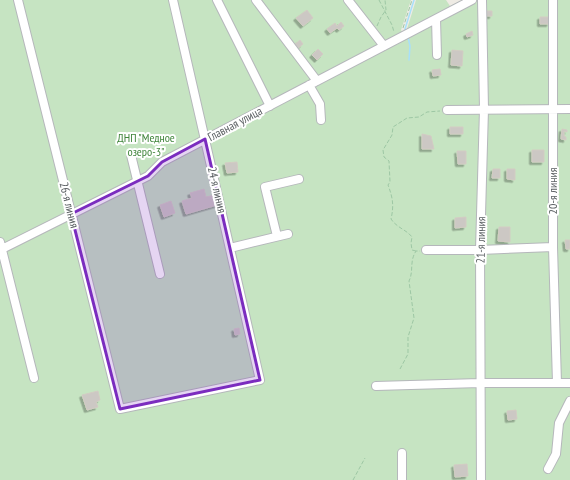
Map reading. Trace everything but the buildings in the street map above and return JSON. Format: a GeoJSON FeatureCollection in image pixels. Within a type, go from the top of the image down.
{"type":"FeatureCollection","features":[{"type":"Feature","properties":{"kind":"street","name":"26-я линия"},"geometry":{"type":"LineString","coordinates":[[18,0],[120,409],[260,380]]}},
{"type":"Feature","properties":{"kind":"street","name":"24-я линия"},"geometry":{"type":"LineString","coordinates":[[173,0],[260,380]]}},
{"type":"Feature","properties":{"kind":"street"},"geometry":{"type":"LineString","coordinates":[[217,0],[270,106]]}},
{"type":"Feature","properties":{"kind":"street"},"geometry":{"type":"LineString","coordinates":[[256,0],[317,81]]}},
{"type":"Feature","properties":{"kind":"street"},"geometry":{"type":"LineString","coordinates":[[348,0],[384,46]]}},
{"type":"Feature","properties":{"kind":"street","name":"Главная улица"},"geometry":{"type":"LineString","coordinates":[[1,247],[148,176],[162,162],[472,0]]}},
{"type":"Feature","properties":{"kind":"street","name":"21-я линия"},"geometry":{"type":"LineString","coordinates":[[481,480],[480,250],[484,109],[482,0]]}},
{"type":"Feature","properties":{"kind":"street","name":"20-я линия"},"geometry":{"type":"LineString","coordinates":[[553,0],[553,247],[556,383]]}},
{"type":"Feature","properties":{"kind":"street"},"geometry":{"type":"LineString","coordinates":[[436,19],[437,55]]}},
{"type":"Feature","properties":{"kind":"street"},"geometry":{"type":"LineString","coordinates":[[309,85],[320,104],[321,120]]}},
{"type":"Feature","properties":{"kind":"street"},"geometry":{"type":"LineString","coordinates":[[447,110],[570,109]]}},
{"type":"Feature","properties":{"kind":"street"},"geometry":{"type":"LineString","coordinates":[[131,155],[160,274]]}},
{"type":"Feature","properties":{"kind":"street"},"geometry":{"type":"LineString","coordinates":[[276,236],[264,187],[299,179]]}},
{"type":"Feature","properties":{"kind":"street"},"geometry":{"type":"LineString","coordinates":[[230,248],[288,234]]}},
{"type":"Feature","properties":{"kind":"street"},"geometry":{"type":"LineString","coordinates":[[1,247],[34,378]]}},
{"type":"Feature","properties":{"kind":"street"},"geometry":{"type":"LineString","coordinates":[[426,250],[480,250],[553,247]]}},
{"type":"Feature","properties":{"kind":"street"},"geometry":{"type":"LineString","coordinates":[[376,386],[480,383],[570,383]]}},
{"type":"Feature","properties":{"kind":"street"},"geometry":{"type":"LineString","coordinates":[[548,469],[556,454],[559,422],[570,400]]}},
{"type":"Feature","properties":{"kind":"street"},"geometry":{"type":"LineString","coordinates":[[402,454],[402,480]]}},
{"type":"Feature","properties":{"kind":"path"},"geometry":{"type":"LineString","coordinates":[[379,0],[392,25],[395,37]]}},
{"type":"Feature","properties":{"kind":"path"},"geometry":{"type":"LineString","coordinates":[[374,33],[381,17],[386,12],[385,0]]}},
{"type":"Feature","properties":{"kind":"path"},"geometry":{"type":"LineString","coordinates":[[403,29],[412,0]]}},
{"type":"Feature","properties":{"kind":"path"},"geometry":{"type":"LineString","coordinates":[[426,250],[412,250],[411,234],[396,226],[391,219],[394,207],[393,197],[388,185],[390,182],[389,161],[384,157],[382,150],[392,136],[394,127],[407,118],[419,117],[427,112],[447,110]]}},
{"type":"Feature","properties":{"kind":"path"},"geometry":{"type":"LineString","coordinates":[[400,369],[408,354],[408,337],[414,318],[409,281],[411,277],[411,262],[416,251]]}},
{"type":"Feature","properties":{"kind":"path"},"geometry":{"type":"LineString","coordinates":[[353,480],[365,458]]}},
{"type":"Feature","properties":{"kind":"highlighted area"},"geometry":{"type":"Polygon","coordinates":[[[205,139],[260,380],[120,409],[71,214],[148,176],[162,162],[205,139]]]}},
{"type":"Feature","properties":{"kind":"green space","name":"ДНП \"Медное озеро-3\""},"geometry":{"type":"Polygon","coordinates":[[[0,0],[411,0],[401,30],[406,39],[411,37],[407,29],[416,0],[446,0],[450,6],[462,0],[570,0],[570,480],[0,480],[0,0]]]}},
{"type":"Feature","properties":{"kind":"waterway"},"geometry":{"type":"LineString","coordinates":[[406,32],[405,29],[414,0]]}},
{"type":"Feature","properties":{"kind":"waterway"},"geometry":{"type":"LineString","coordinates":[[408,37],[410,46],[409,60]]}}]}
